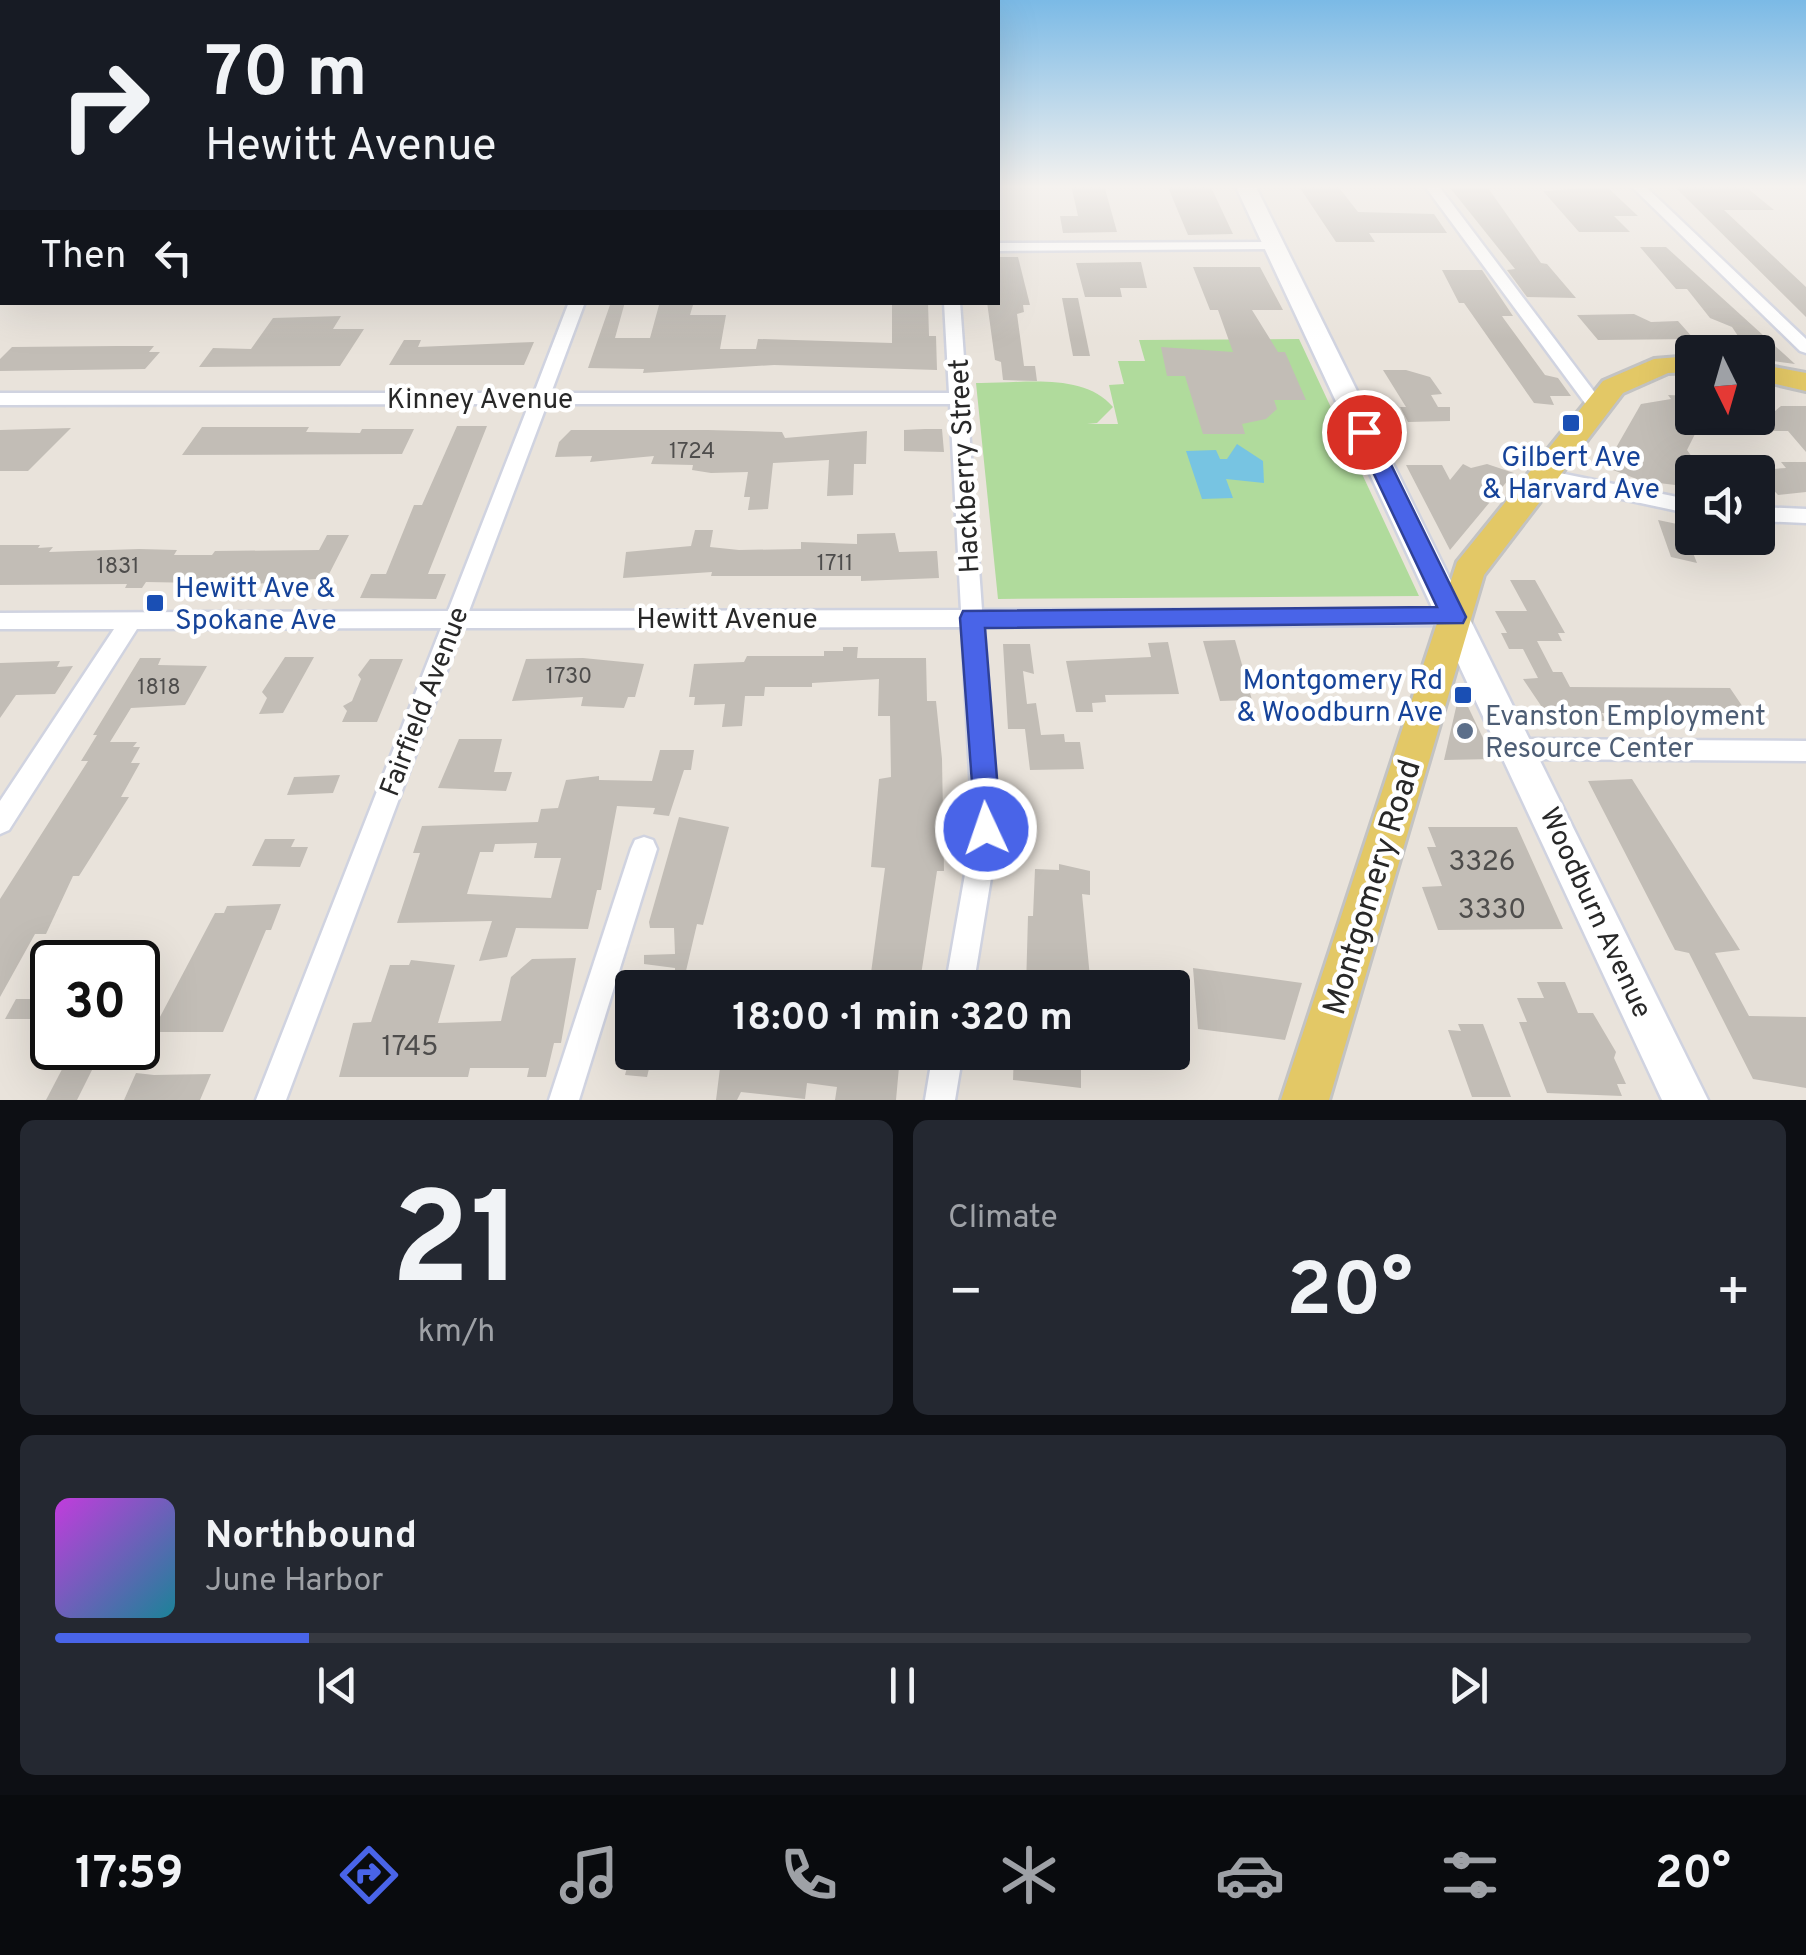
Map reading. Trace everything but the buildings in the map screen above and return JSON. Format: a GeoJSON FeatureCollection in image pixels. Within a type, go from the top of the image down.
{"type":"FeatureCollection","features":[{"type":"Feature","properties":{"kind":"main road","name":"Montgomery Road"},"geometry":{"type":"LineString","coordinates":[[1305,1100],[1469,571],[1540,475],[1613,387],[1640,372],[1675,367]]}},
{"type":"Feature","properties":{"kind":"main road"},"geometry":{"type":"LineString","coordinates":[[1775,376],[1806,382]]}},
{"type":"Feature","properties":{"kind":"street","name":"Woodburn Avenue"},"geometry":{"type":"LineString","coordinates":[[1269,236],[1686,1100]]}},
{"type":"Feature","properties":{"kind":"street"},"geometry":{"type":"LineString","coordinates":[[1469,236],[1596,406]]}},
{"type":"Feature","properties":{"kind":"street"},"geometry":{"type":"LineString","coordinates":[[1690,236],[1806,348]]}},
{"type":"Feature","properties":{"kind":"street"},"geometry":{"type":"LineString","coordinates":[[1000,247],[1274,246]]}},
{"type":"Feature","properties":{"kind":"street","name":"Fairfield Avenue"},"geometry":{"type":"LineString","coordinates":[[271,1100],[576,305]]}},
{"type":"Feature","properties":{"kind":"street","name":"Hackberry Street"},"geometry":{"type":"LineString","coordinates":[[952,305],[986,829],[962,970]]}},
{"type":"Feature","properties":{"kind":"street","name":"Kinney Avenue"},"geometry":{"type":"LineString","coordinates":[[0,399],[959,398]]}},
{"type":"Feature","properties":{"kind":"street"},"geometry":{"type":"LineString","coordinates":[[1540,475],[1675,503]]}},
{"type":"Feature","properties":{"kind":"street"},"geometry":{"type":"LineString","coordinates":[[1775,515],[1806,516]]}},
{"type":"Feature","properties":{"kind":"street","name":"Hewitt Avenue"},"geometry":{"type":"LineString","coordinates":[[0,622],[455,617],[1454,617]]}},
{"type":"Feature","properties":{"kind":"street"},"geometry":{"type":"LineString","coordinates":[[0,822],[131,621]]}},
{"type":"Feature","properties":{"kind":"street"},"geometry":{"type":"LineString","coordinates":[[1520,749],[1806,751]]}},
{"type":"Feature","properties":{"kind":"street"},"geometry":{"type":"LineString","coordinates":[[564,1100],[644,849]]}},
{"type":"Feature","properties":{"kind":"street"},"geometry":{"type":"LineString","coordinates":[[940,1100],[945,1070]]}},
{"type":"Feature","properties":{"kind":"green space"},"geometry":{"type":"Polygon","coordinates":[[[1299,339],[1419,596],[998,599],[976,383],[1049,382],[1085,388],[1113,407],[1097,423],[1087,424],[1118,424],[1109,385],[1124,384],[1118,361],[1145,361],[1139,340],[1299,339]]]}},
{"type":"Feature","properties":{"kind":"water"},"geometry":{"type":"Polygon","coordinates":[[[1237,444],[1263,461],[1264,483],[1226,479],[1233,498],[1202,499],[1186,451],[1216,450],[1220,459],[1227,459],[1237,444]]]}},
{"type":"Feature","properties":{"kind":"place","name":"Gilbert Ave & Harvard Ave"},"geometry":{"type":"Point","coordinates":[1571,423]}},
{"type":"Feature","properties":{"kind":"place","name":"Hewitt Ave & Spokane Ave"},"geometry":{"type":"Point","coordinates":[155,603]}},
{"type":"Feature","properties":{"kind":"place","name":"Montgomery Rd & Woodburn Ave"},"geometry":{"type":"Point","coordinates":[1463,695]}},
{"type":"Feature","properties":{"kind":"place","name":"Evanston Employment Resource Center"},"geometry":{"type":"Point","coordinates":[1465,731]}},
{"type":"Feature","properties":{"kind":"route"},"geometry":{"type":"LineString","coordinates":[[986,829],[972,618],[1454,617],[1364,432]]}}]}
